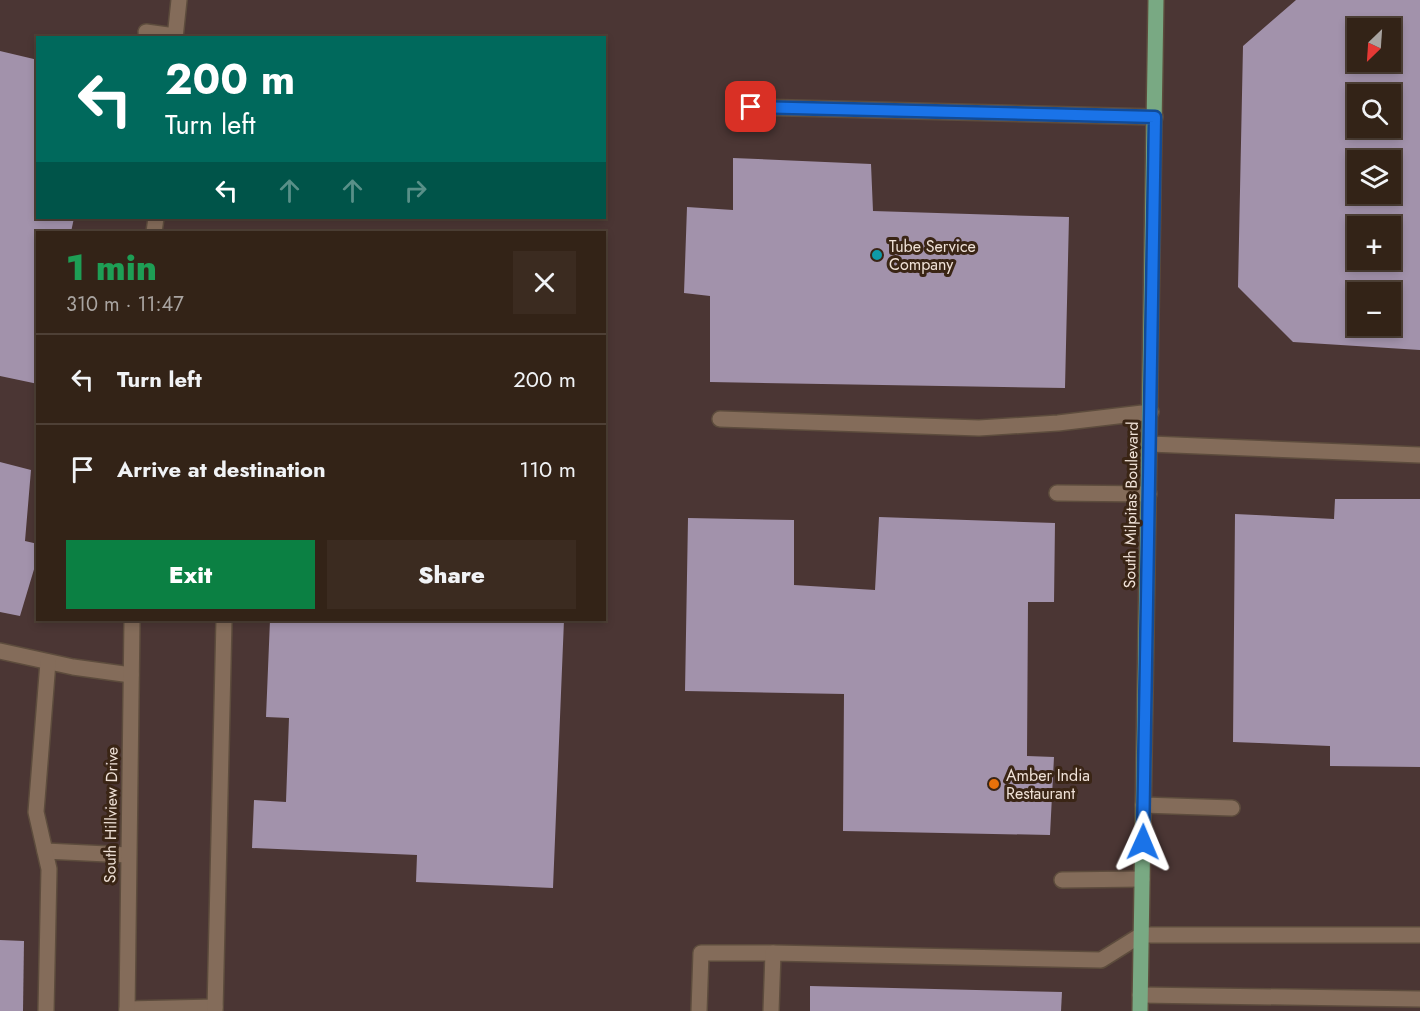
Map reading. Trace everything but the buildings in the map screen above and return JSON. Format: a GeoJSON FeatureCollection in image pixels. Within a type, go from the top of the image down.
{"type":"FeatureCollection","features":[{"type":"Feature","properties":{"kind":"main road","name":"South Milpitas Boulevard"},"geometry":{"type":"LineString","coordinates":[[1140,1011],[1156,0]]}},
{"type":"Feature","properties":{"kind":"street"},"geometry":{"type":"LineString","coordinates":[[175,36],[179,0]]}},
{"type":"Feature","properties":{"kind":"street"},"geometry":{"type":"LineString","coordinates":[[146,32],[169,36]]}},
{"type":"Feature","properties":{"kind":"street"},"geometry":{"type":"LineString","coordinates":[[751,107],[1155,117]]}},
{"type":"Feature","properties":{"kind":"street"},"geometry":{"type":"LineString","coordinates":[[720,419],[979,428],[1058,423],[1151,412]]}},
{"type":"Feature","properties":{"kind":"street"},"geometry":{"type":"LineString","coordinates":[[1150,444],[1420,455]]}},
{"type":"Feature","properties":{"kind":"street"},"geometry":{"type":"LineString","coordinates":[[1057,494],[1149,494]]}},
{"type":"Feature","properties":{"kind":"street","name":"South Hillview Drive"},"geometry":{"type":"LineString","coordinates":[[127,1010],[132,621]]}},
{"type":"Feature","properties":{"kind":"street"},"geometry":{"type":"LineString","coordinates":[[127,1010],[215,1009],[224,621]]}},
{"type":"Feature","properties":{"kind":"street"},"geometry":{"type":"LineString","coordinates":[[0,651],[48,662],[131,675]]}},
{"type":"Feature","properties":{"kind":"street"},"geometry":{"type":"LineString","coordinates":[[46,1011],[49,869],[36,813],[48,662]]}},
{"type":"Feature","properties":{"kind":"street"},"geometry":{"type":"LineString","coordinates":[[1143,805],[1233,808]]}},
{"type":"Feature","properties":{"kind":"street"},"geometry":{"type":"LineString","coordinates":[[45,851],[128,855]]}},
{"type":"Feature","properties":{"kind":"street"},"geometry":{"type":"LineString","coordinates":[[1062,880],[1142,879]]}},
{"type":"Feature","properties":{"kind":"street"},"geometry":{"type":"LineString","coordinates":[[699,1011],[701,953],[1101,960],[1141,935],[1420,935]]}},
{"type":"Feature","properties":{"kind":"street"},"geometry":{"type":"LineString","coordinates":[[771,1011],[773,953]]}},
{"type":"Feature","properties":{"kind":"street"},"geometry":{"type":"LineString","coordinates":[[1140,995],[1255,1004],[1420,999]]}},
{"type":"Feature","properties":{"kind":"shaded area"},"geometry":{"type":"Polygon","coordinates":[[[0,0],[1420,0],[1420,1011],[0,1011],[0,0]]]}},
{"type":"Feature","properties":{"kind":"place","name":"Tube Service Company"},"geometry":{"type":"Point","coordinates":[877,255]}},
{"type":"Feature","properties":{"kind":"place","name":"Amber India Restaurant"},"geometry":{"type":"Point","coordinates":[994,784]}},
{"type":"Feature","properties":{"kind":"route"},"geometry":{"type":"LineString","coordinates":[[751,107],[1155,117],[1143,842]]}}]}
